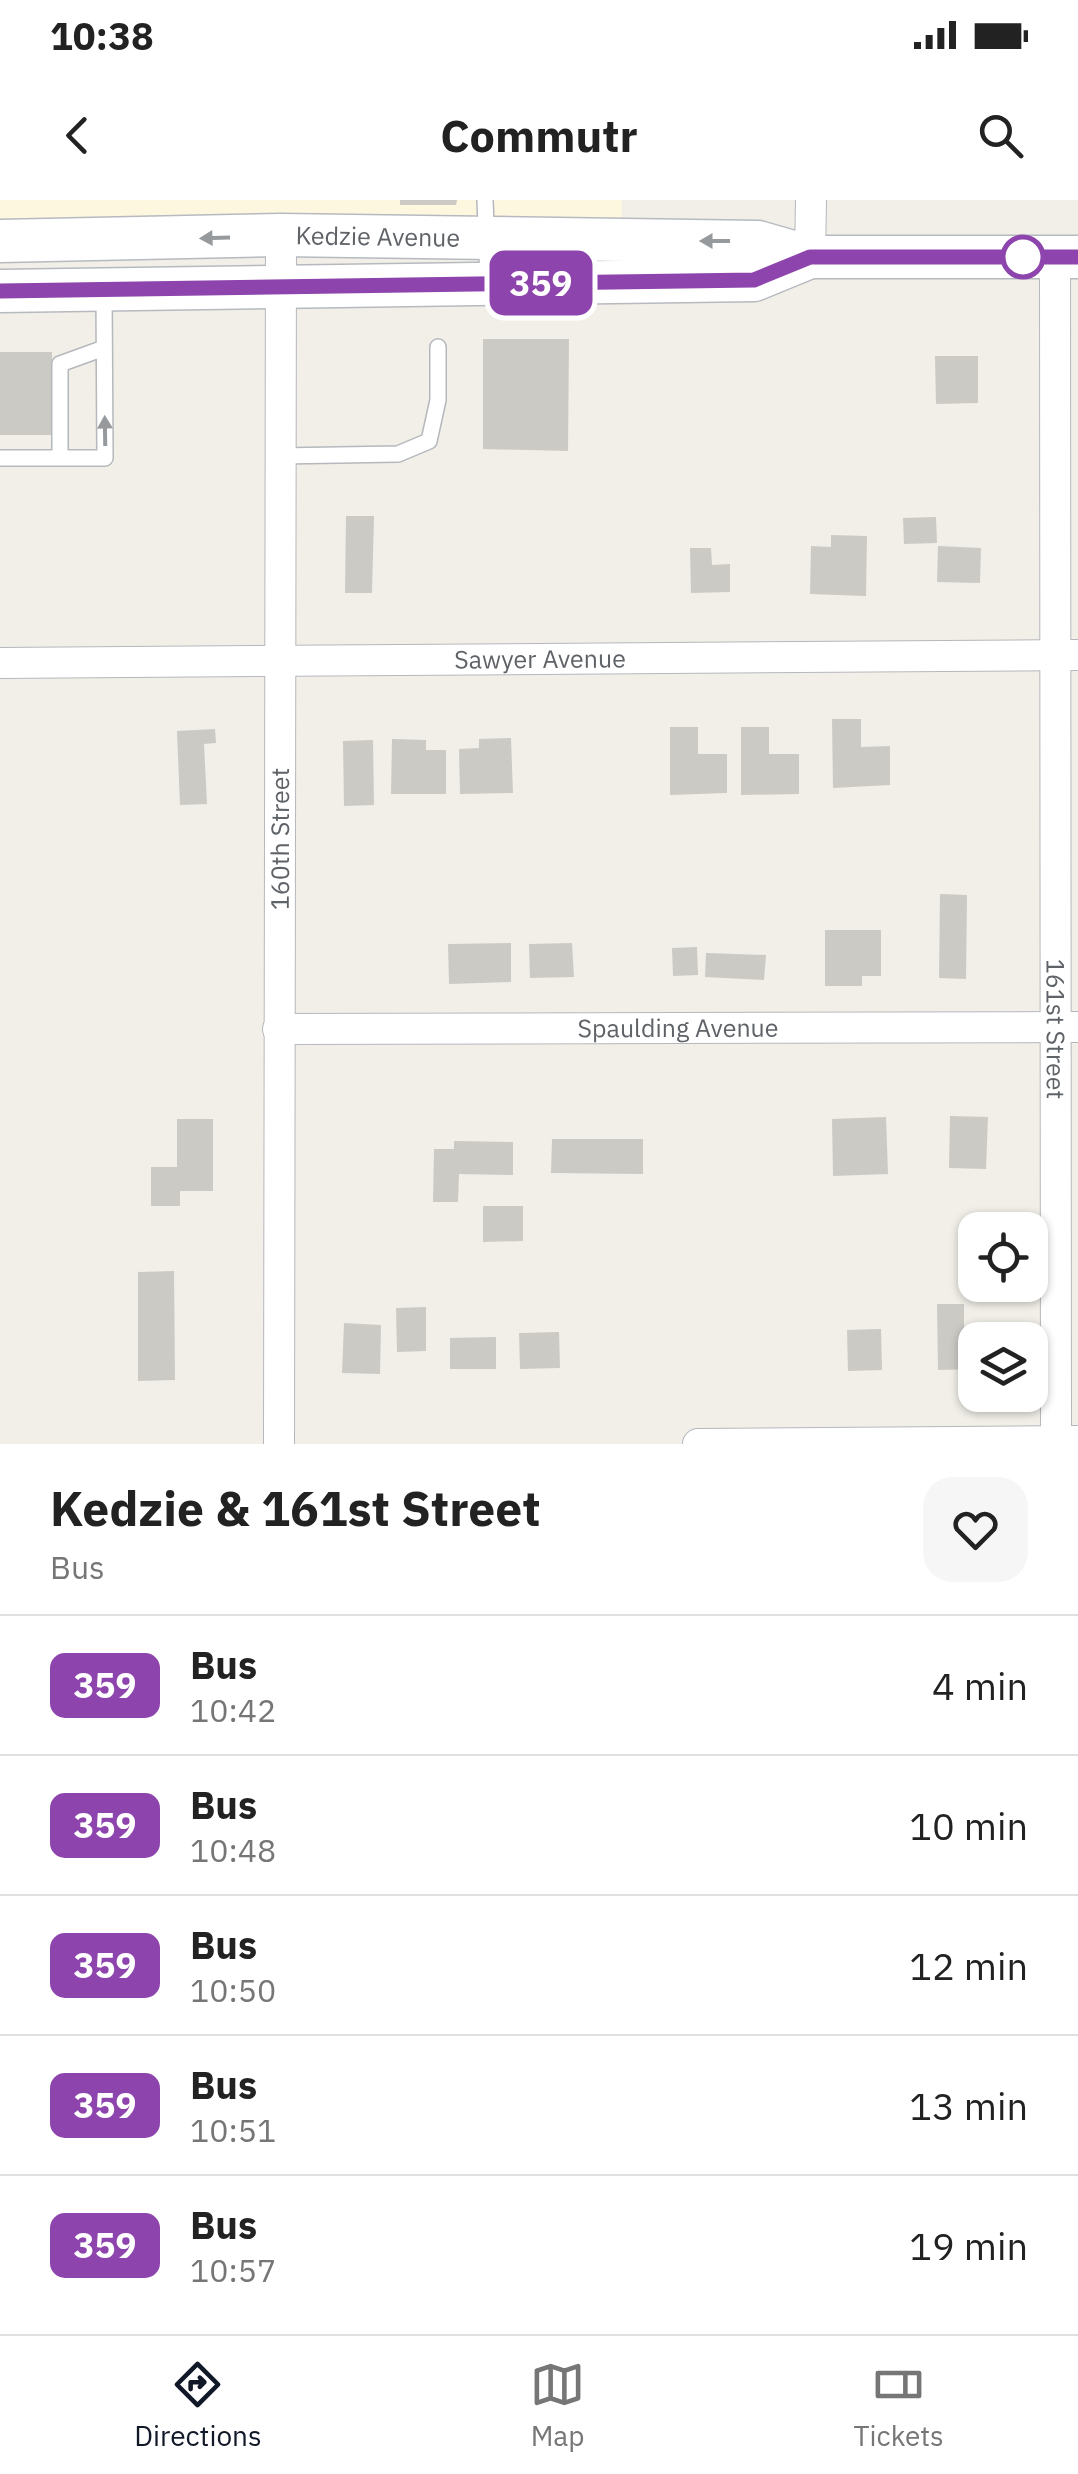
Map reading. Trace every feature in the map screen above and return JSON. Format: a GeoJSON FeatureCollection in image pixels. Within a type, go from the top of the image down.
{"type":"FeatureCollection","features":[{"type":"Feature","properties":{"kind":"main road","name":"Kedzie Avenue"},"geometry":{"type":"LineString","coordinates":[[0,242],[281,235],[486,220],[758,242],[810,257],[1066,257]]}},
{"type":"Feature","properties":{"kind":"main road","name":"Kedzie Avenue"},"geometry":{"type":"LineString","coordinates":[[0,291],[754,280],[810,257]]}},
{"type":"Feature","properties":{"kind":"street"},"geometry":{"type":"LineString","coordinates":[[810,257],[811,200]]}},
{"type":"Feature","properties":{"kind":"street","name":"160th Street"},"geometry":{"type":"LineString","coordinates":[[280,1444],[281,235]]}},
{"type":"Feature","properties":{"kind":"street","name":"161st Street"},"geometry":{"type":"LineString","coordinates":[[1064,1442],[1066,257]]}},
{"type":"Feature","properties":{"kind":"street","name":"Sawyer Avenue"},"geometry":{"type":"LineString","coordinates":[[0,663],[1068,655]]}},
{"type":"Feature","properties":{"kind":"street","name":"Spaulding Avenue"},"geometry":{"type":"LineString","coordinates":[[278,1030],[1066,1028]]}},
{"type":"Feature","properties":{"kind":"street"},"geometry":{"type":"LineString","coordinates":[[698,1444],[1064,1442]]}},
{"type":"Feature","properties":{"kind":"lane"},"geometry":{"type":"LineString","coordinates":[[486,220],[488,284]]}},
{"type":"Feature","properties":{"kind":"lane"},"geometry":{"type":"LineString","coordinates":[[2,458],[105,458],[104,290]]}},
{"type":"Feature","properties":{"kind":"lane"},"geometry":{"type":"LineString","coordinates":[[279,456],[398,454],[429,441],[438,400],[438,347]]}},
{"type":"Feature","properties":{"kind":"lane"},"geometry":{"type":"LineString","coordinates":[[60,458],[60,364],[104,348]]}},
{"type":"Feature","properties":{"kind":"shaded area"},"geometry":{"type":"Polygon","coordinates":[[[0,200],[622,200],[622,229],[0,223],[0,200]]]}},
{"type":"Feature","properties":{"kind":"building"},"geometry":{"type":"Polygon","coordinates":[[[400,200],[457,200],[456,205],[400,205],[400,200]]]}},
{"type":"Feature","properties":{"kind":"building"},"geometry":{"type":"Polygon","coordinates":[[[483,339],[569,339],[568,451],[483,449],[483,339]]]}},
{"type":"Feature","properties":{"kind":"building"},"geometry":{"type":"Polygon","coordinates":[[[0,352],[52,352],[52,435],[0,435],[0,352]]]}},
{"type":"Feature","properties":{"kind":"building"},"geometry":{"type":"Polygon","coordinates":[[[935,356],[978,356],[978,403],[936,404],[935,356]]]}},
{"type":"Feature","properties":{"kind":"building"},"geometry":{"type":"Polygon","coordinates":[[[346,516],[374,516],[372,593],[345,593],[346,516]]]}},
{"type":"Feature","properties":{"kind":"building"},"geometry":{"type":"Polygon","coordinates":[[[936,517],[937,543],[904,544],[903,518],[936,517]]]}},
{"type":"Feature","properties":{"kind":"building"},"geometry":{"type":"Polygon","coordinates":[[[831,535],[867,536],[866,596],[810,594],[811,546],[831,547],[831,535]]]}},
{"type":"Feature","properties":{"kind":"building"},"geometry":{"type":"Polygon","coordinates":[[[938,546],[981,548],[980,583],[937,582],[938,546]]]}},
{"type":"Feature","properties":{"kind":"building"},"geometry":{"type":"Polygon","coordinates":[[[690,548],[711,548],[712,565],[730,564],[730,592],[691,593],[690,548]]]}},
{"type":"Feature","properties":{"kind":"building"},"geometry":{"type":"Polygon","coordinates":[[[832,719],[861,719],[861,747],[890,746],[890,785],[833,788],[832,719]]]}},
{"type":"Feature","properties":{"kind":"building"},"geometry":{"type":"Polygon","coordinates":[[[670,727],[698,727],[698,754],[727,754],[727,793],[670,795],[670,727]]]}},
{"type":"Feature","properties":{"kind":"building"},"geometry":{"type":"Polygon","coordinates":[[[741,727],[769,727],[769,754],[799,754],[799,794],[741,795],[741,727]]]}},
{"type":"Feature","properties":{"kind":"building"},"geometry":{"type":"Polygon","coordinates":[[[215,729],[216,743],[204,744],[207,804],[180,805],[177,731],[215,729]]]}},
{"type":"Feature","properties":{"kind":"building"},"geometry":{"type":"Polygon","coordinates":[[[511,738],[513,793],[460,794],[459,749],[479,748],[479,739],[511,738]]]}},
{"type":"Feature","properties":{"kind":"building"},"geometry":{"type":"Polygon","coordinates":[[[392,739],[426,740],[426,750],[446,750],[446,794],[391,794],[392,739]]]}},
{"type":"Feature","properties":{"kind":"building"},"geometry":{"type":"Polygon","coordinates":[[[373,740],[374,805],[344,806],[343,741],[373,740]]]}},
{"type":"Feature","properties":{"kind":"building"},"geometry":{"type":"Polygon","coordinates":[[[940,894],[967,895],[966,979],[939,978],[940,894]]]}},
{"type":"Feature","properties":{"kind":"building"},"geometry":{"type":"Polygon","coordinates":[[[825,930],[881,930],[881,976],[862,976],[862,986],[825,986],[825,930]]]}},
{"type":"Feature","properties":{"kind":"building"},"geometry":{"type":"Polygon","coordinates":[[[511,943],[511,982],[449,984],[448,944],[511,943]]]}},
{"type":"Feature","properties":{"kind":"building"},"geometry":{"type":"Polygon","coordinates":[[[572,943],[574,977],[530,978],[529,944],[572,943]]]}},
{"type":"Feature","properties":{"kind":"building"},"geometry":{"type":"Polygon","coordinates":[[[697,947],[698,975],[673,976],[672,948],[697,947]]]}},
{"type":"Feature","properties":{"kind":"building"},"geometry":{"type":"Polygon","coordinates":[[[706,953],[766,955],[764,980],[705,977],[706,953]]]}},
{"type":"Feature","properties":{"kind":"building"},"geometry":{"type":"Polygon","coordinates":[[[950,1116],[988,1117],[986,1169],[949,1168],[950,1116]]]}},
{"type":"Feature","properties":{"kind":"building"},"geometry":{"type":"Polygon","coordinates":[[[886,1117],[888,1174],[833,1176],[832,1119],[886,1117]]]}},
{"type":"Feature","properties":{"kind":"building"},"geometry":{"type":"Polygon","coordinates":[[[177,1119],[213,1119],[213,1191],[180,1191],[180,1206],[151,1206],[151,1167],[177,1167],[177,1119]]]}},
{"type":"Feature","properties":{"kind":"building"},"geometry":{"type":"Polygon","coordinates":[[[552,1139],[643,1139],[643,1174],[551,1173],[552,1139]]]}},
{"type":"Feature","properties":{"kind":"building"},"geometry":{"type":"Polygon","coordinates":[[[454,1141],[513,1142],[513,1175],[459,1174],[458,1202],[433,1202],[434,1149],[454,1149],[454,1141]]]}},
{"type":"Feature","properties":{"kind":"building"},"geometry":{"type":"Polygon","coordinates":[[[483,1206],[523,1206],[523,1241],[483,1242],[483,1206]]]}},
{"type":"Feature","properties":{"kind":"building"},"geometry":{"type":"Polygon","coordinates":[[[174,1271],[175,1380],[138,1381],[138,1272],[174,1271]]]}},
{"type":"Feature","properties":{"kind":"building"},"geometry":{"type":"Polygon","coordinates":[[[937,1304],[964,1304],[964,1322],[958,1322],[958,1369],[938,1370],[937,1304]]]}},
{"type":"Feature","properties":{"kind":"building"},"geometry":{"type":"Polygon","coordinates":[[[426,1307],[426,1351],[397,1352],[396,1308],[426,1307]]]}},
{"type":"Feature","properties":{"kind":"building"},"geometry":{"type":"Polygon","coordinates":[[[344,1323],[381,1325],[380,1374],[342,1373],[344,1323]]]}},
{"type":"Feature","properties":{"kind":"building"},"geometry":{"type":"Polygon","coordinates":[[[881,1329],[882,1370],[848,1371],[847,1330],[881,1329]]]}},
{"type":"Feature","properties":{"kind":"building"},"geometry":{"type":"Polygon","coordinates":[[[559,1332],[560,1368],[520,1369],[519,1333],[559,1332]]]}},
{"type":"Feature","properties":{"kind":"building"},"geometry":{"type":"Polygon","coordinates":[[[496,1337],[496,1369],[450,1369],[450,1338],[496,1337]]]}},
{"type":"Feature","properties":{"kind":"bus line","name":"359"},"geometry":{"type":"LineString","coordinates":[[0,291],[754,280],[810,257],[1078,257]]}}]}
